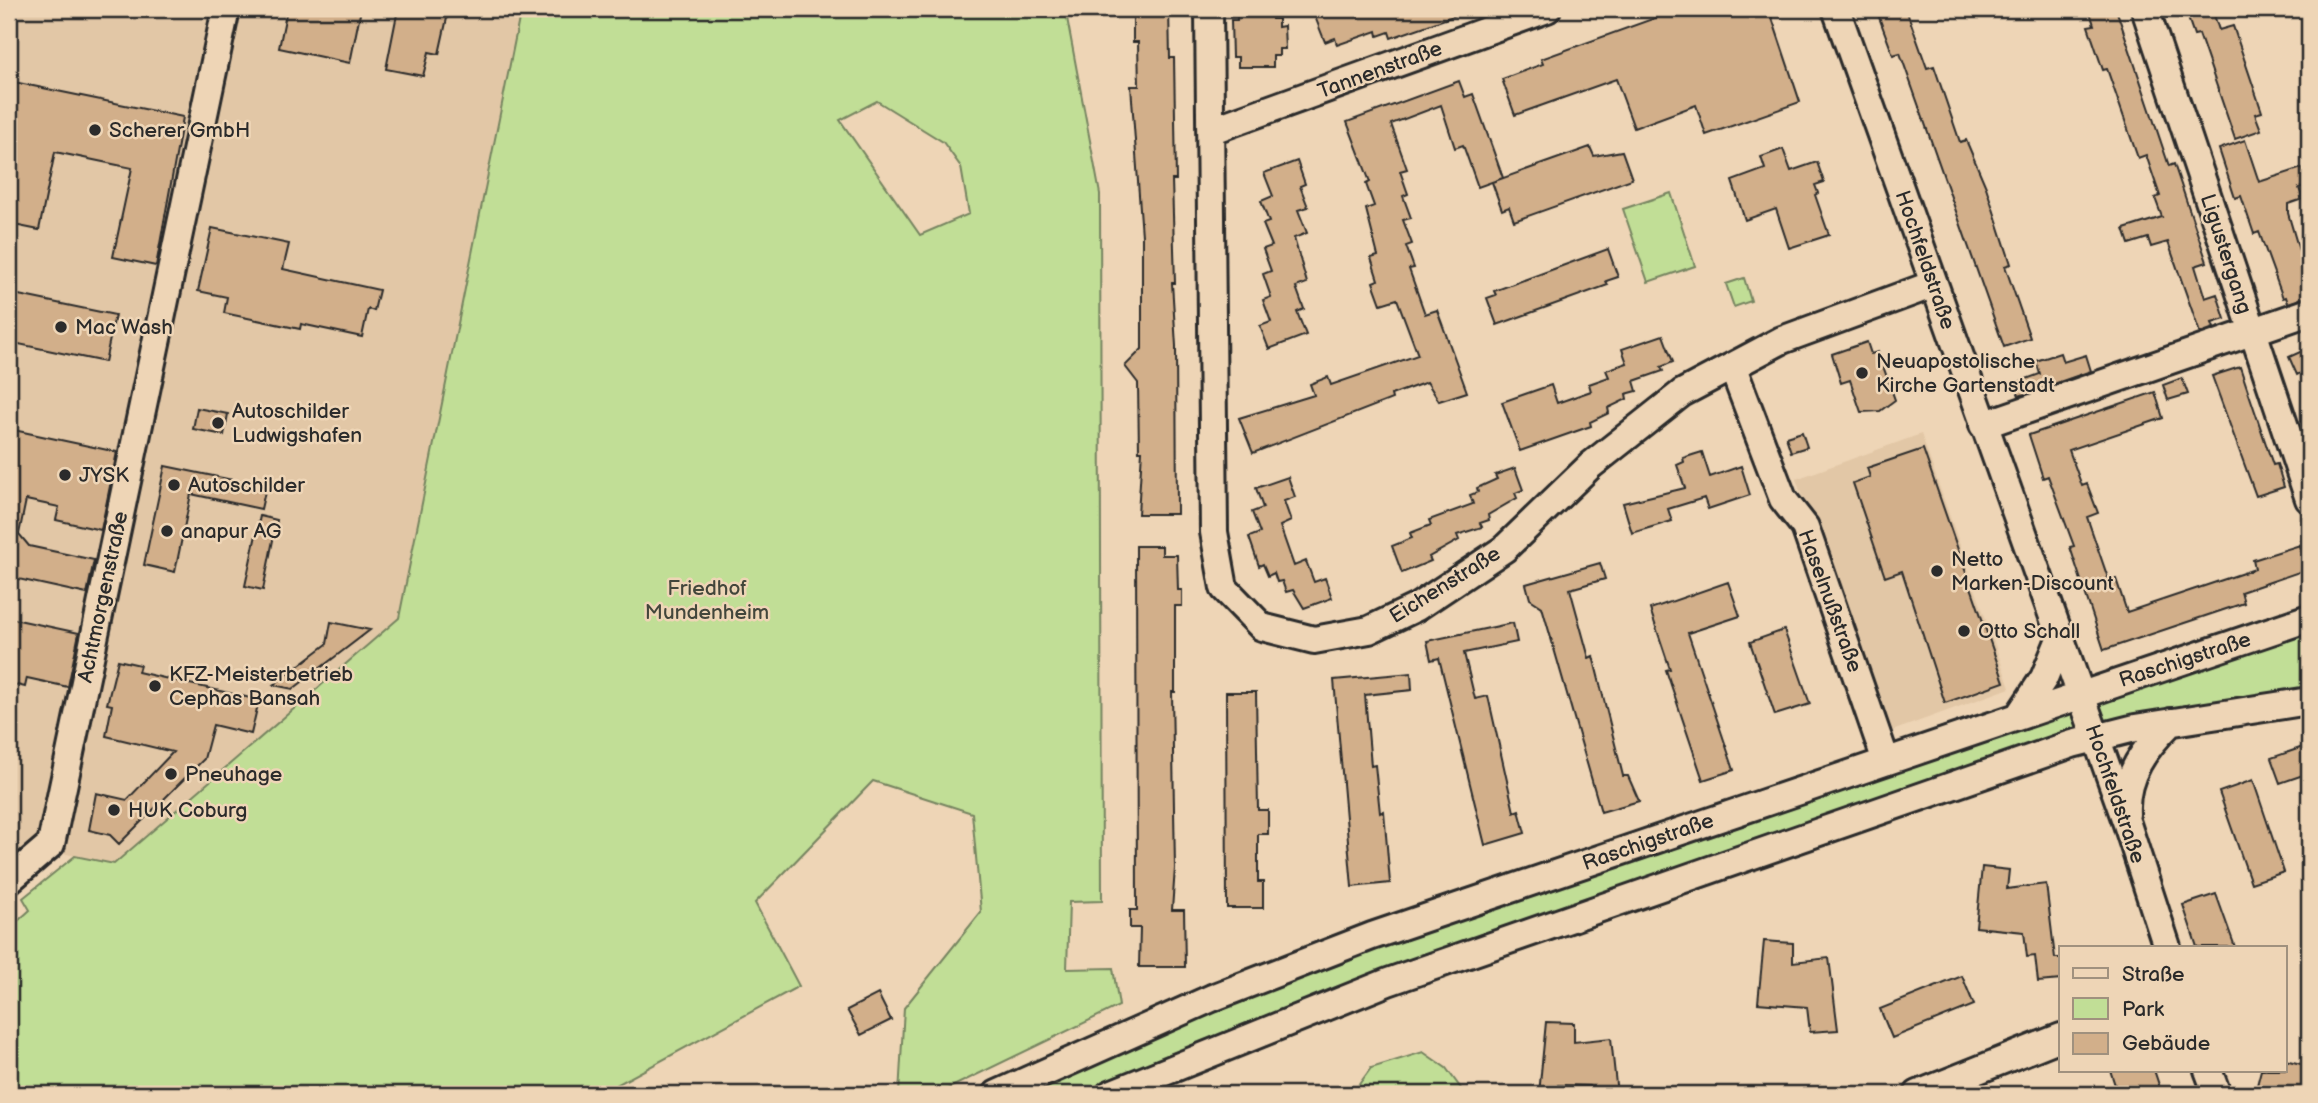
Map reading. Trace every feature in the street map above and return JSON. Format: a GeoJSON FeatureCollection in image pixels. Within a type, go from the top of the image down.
{"type":"FeatureCollection","features":[{"type":"Feature","properties":{"kind":"street","name":"Achtmorgenstraße"},"geometry":{"type":"LineString","coordinates":[[9,880],[51,844],[226,9]]}},
{"type":"Feature","properties":{"kind":"street","name":"Eichenstraße"},"geometry":{"type":"LineString","coordinates":[[1209,9],[1214,520],[1218,563],[1224,588],[1262,627],[1314,640],[1346,636],[1369,630],[1417,607],[1504,549],[1591,465],[1682,393],[1782,340],[1934,284]]}},
{"type":"Feature","properties":{"kind":"street","name":"Tannenstraße"},"geometry":{"type":"LineString","coordinates":[[1212,130],[1547,9]]}},
{"type":"Feature","properties":{"kind":"street","name":"Hochfeldstraße"},"geometry":{"type":"LineString","coordinates":[[1836,9],[2127,824],[2167,946]]}},
{"type":"Feature","properties":{"kind":"street","name":"Ligustergang"},"geometry":{"type":"LineString","coordinates":[[2145,9],[2309,499]]}},
{"type":"Feature","properties":{"kind":"street"},"geometry":{"type":"LineString","coordinates":[[1983,425],[2309,312]]}},
{"type":"Feature","properties":{"kind":"street","name":"Haselnußstraße"},"geometry":{"type":"LineString","coordinates":[[1733,368],[1783,499],[1805,527],[1886,761]]}},
{"type":"Feature","properties":{"kind":"street","name":"Raschigstraße"},"geometry":{"type":"LineString","coordinates":[[997,1094],[1178,1012],[1372,936],[2309,618]]}},
{"type":"Feature","properties":{"kind":"street"},"geometry":{"type":"LineString","coordinates":[[2020,714],[2044,678],[2060,639]]}},
{"type":"Feature","properties":{"kind":"street"},"geometry":{"type":"LineString","coordinates":[[1110,1094],[1160,1071],[1388,982],[2095,737],[2309,701]]}},
{"type":"Feature","properties":{"kind":"street"},"geometry":{"type":"LineString","coordinates":[[2127,824],[2128,782],[2148,748],[2172,722]]}},
{"type":"Feature","properties":{"kind":"street"},"geometry":{"type":"LineString","coordinates":[[1928,1092],[2059,1038]]}},
{"type":"Feature","properties":{"kind":"street"},"geometry":{"type":"LineString","coordinates":[[2209,1072],[2217,1094]]}},
{"type":"Feature","properties":{"kind":"shaded area"},"geometry":{"type":"Polygon","coordinates":[[[9,9],[521,9],[399,618],[114,865],[28,845],[9,861],[9,9]]]}},
{"type":"Feature","properties":{"kind":"shaded area"},"geometry":{"type":"Polygon","coordinates":[[[1921,434],[2010,688],[1884,734],[1796,479],[1921,434]]]}},
{"type":"Feature","properties":{"kind":"green space","name":"Friedhof Mundenheim"},"geometry":{"type":"Polygon","coordinates":[[[521,9],[1070,9],[1067,18],[1100,194],[1102,901],[1069,902],[1067,969],[1113,968],[1119,1006],[937,1094],[899,1094],[904,1008],[981,912],[972,813],[873,781],[755,903],[799,986],[600,1094],[9,1094],[9,929],[30,910],[23,898],[75,856],[114,864],[399,618],[521,9]],[[877,101],[840,120],[920,235],[969,214],[961,167],[943,142],[877,101]]]}},
{"type":"Feature","properties":{"kind":"green space"},"geometry":{"type":"Polygon","coordinates":[[[1671,193],[1695,266],[1648,282],[1623,209],[1671,193]]]}},
{"type":"Feature","properties":{"kind":"green space"},"geometry":{"type":"Polygon","coordinates":[[[1744,278],[1751,301],[1734,307],[1726,284],[1744,278]]]}},
{"type":"Feature","properties":{"kind":"green space"},"geometry":{"type":"Polygon","coordinates":[[[2309,618],[2309,701],[2127,730],[1110,1094],[997,1094],[1145,1027],[2309,618]]]}},
{"type":"Feature","properties":{"kind":"green space"},"geometry":{"type":"Polygon","coordinates":[[[1423,1052],[1446,1068],[1465,1094],[1352,1094],[1371,1068],[1423,1052]]]}},
{"type":"Feature","properties":{"kind":"building"},"geometry":{"type":"Polygon","coordinates":[[[287,9],[361,9],[350,63],[279,48],[287,9]]]}},
{"type":"Feature","properties":{"kind":"building"},"geometry":{"type":"Polygon","coordinates":[[[398,9],[449,9],[439,54],[429,52],[423,76],[386,69],[398,9]]]}},
{"type":"Feature","properties":{"kind":"building"},"geometry":{"type":"Polygon","coordinates":[[[1145,9],[1169,9],[1170,58],[1174,58],[1176,180],[1172,180],[1175,283],[1172,283],[1176,346],[1177,514],[1138,514],[1142,451],[1139,451],[1138,383],[1125,366],[1142,349],[1142,236],[1131,86],[1139,86],[1138,42],[1133,42],[1133,15],[1145,15],[1145,9]]]}},
{"type":"Feature","properties":{"kind":"building"},"geometry":{"type":"Polygon","coordinates":[[[1237,9],[1272,9],[1272,19],[1278,19],[1278,27],[1284,26],[1285,49],[1279,49],[1279,56],[1273,56],[1273,67],[1238,67],[1238,57],[1232,57],[1231,20],[1237,20],[1237,9]]]}},
{"type":"Feature","properties":{"kind":"building"},"geometry":{"type":"Polygon","coordinates":[[[1312,9],[1468,11],[1391,38],[1389,32],[1378,36],[1377,31],[1337,45],[1335,38],[1325,42],[1312,9]]]}},
{"type":"Feature","properties":{"kind":"building"},"geometry":{"type":"Polygon","coordinates":[[[1655,9],[1769,9],[1800,102],[1706,135],[1696,105],[1634,128],[1616,79],[1515,115],[1502,79],[1543,64],[1541,59],[1658,17],[1655,9]]]}},
{"type":"Feature","properties":{"kind":"building"},"geometry":{"type":"Polygon","coordinates":[[[1876,9],[1906,9],[1927,68],[1934,66],[1960,142],[1966,140],[1986,187],[2011,264],[2005,266],[2030,338],[2004,347],[1900,53],[1893,55],[1876,9]]]}},
{"type":"Feature","properties":{"kind":"building"},"geometry":{"type":"Polygon","coordinates":[[[2089,9],[2116,9],[2169,166],[2174,164],[2207,262],[2195,266],[2205,298],[2217,294],[2225,319],[2212,323],[2214,328],[2200,333],[2168,242],[2151,247],[2148,238],[2129,244],[2124,229],[2162,217],[2155,198],[2160,196],[2146,155],[2138,158],[2107,69],[2103,70],[2088,26],[2094,25],[2089,9]]]}},
{"type":"Feature","properties":{"kind":"building"},"geometry":{"type":"Polygon","coordinates":[[[2185,9],[2212,9],[2219,30],[2233,26],[2262,112],[2255,114],[2261,130],[2235,139],[2199,34],[2194,35],[2185,9]]]}},
{"type":"Feature","properties":{"kind":"building"},"geometry":{"type":"Polygon","coordinates":[[[9,81],[183,117],[156,266],[113,257],[132,168],[55,152],[39,230],[9,224],[9,81]]]}},
{"type":"Feature","properties":{"kind":"building"},"geometry":{"type":"Polygon","coordinates":[[[1459,81],[1465,97],[1473,94],[1503,178],[1478,187],[1463,145],[1455,148],[1441,105],[1391,124],[1407,169],[1400,171],[1408,194],[1403,196],[1411,218],[1403,220],[1412,244],[1406,246],[1414,268],[1409,269],[1425,314],[1437,310],[1467,392],[1439,401],[1427,382],[1391,395],[1392,399],[1253,453],[1239,418],[1314,395],[1310,384],[1328,377],[1331,385],[1418,355],[1397,299],[1381,304],[1373,282],[1378,280],[1371,258],[1378,256],[1366,209],[1374,206],[1366,184],[1370,182],[1347,122],[1459,81]]]}},
{"type":"Feature","properties":{"kind":"building"},"geometry":{"type":"Polygon","coordinates":[[[2245,140],[2259,182],[2302,168],[2307,185],[2299,188],[2303,199],[2288,204],[2288,213],[2300,254],[2309,251],[2309,296],[2288,303],[2286,297],[2283,298],[2259,232],[2254,234],[2241,196],[2235,198],[2219,149],[2245,140]]]}},
{"type":"Feature","properties":{"kind":"building"},"geometry":{"type":"Polygon","coordinates":[[[1590,147],[1594,156],[1622,151],[1632,179],[1514,221],[1509,207],[1502,210],[1492,182],[1590,147]]]}},
{"type":"Feature","properties":{"kind":"building"},"geometry":{"type":"Polygon","coordinates":[[[1783,149],[1791,171],[1817,162],[1824,182],[1815,185],[1818,193],[1815,195],[1829,235],[1789,248],[1776,209],[1745,220],[1732,181],[1765,169],[1761,157],[1783,149]]]}},
{"type":"Feature","properties":{"kind":"building"},"geometry":{"type":"Polygon","coordinates":[[[1297,161],[1305,184],[1300,186],[1308,207],[1298,210],[1307,233],[1294,238],[1307,283],[1296,287],[1304,309],[1297,312],[1306,335],[1269,349],[1260,326],[1271,322],[1263,300],[1271,297],[1263,274],[1271,271],[1263,249],[1272,246],[1263,224],[1269,222],[1261,201],[1273,196],[1264,173],[1297,161]]]}},
{"type":"Feature","properties":{"kind":"building"},"geometry":{"type":"Polygon","coordinates":[[[212,228],[289,244],[283,269],[379,290],[374,311],[368,309],[362,337],[301,324],[300,329],[224,313],[227,297],[198,291],[212,228]]]}},
{"type":"Feature","properties":{"kind":"building"},"geometry":{"type":"Polygon","coordinates":[[[1608,249],[1618,277],[1606,281],[1608,285],[1497,325],[1487,298],[1496,295],[1494,291],[1608,249]]]}},
{"type":"Feature","properties":{"kind":"building","name":"Mac Wash"},"geometry":{"type":"Polygon","coordinates":[[[9,293],[115,315],[105,362],[9,342],[9,293]]]}},
{"type":"Feature","properties":{"kind":"building"},"geometry":{"type":"Polygon","coordinates":[[[1663,335],[1673,362],[1661,367],[1663,371],[1634,381],[1637,391],[1626,394],[1627,399],[1608,408],[1609,413],[1590,422],[1591,426],[1520,451],[1502,402],[1551,385],[1557,403],[1591,391],[1589,384],[1609,377],[1606,370],[1627,363],[1622,349],[1663,335]]]}},
{"type":"Feature","properties":{"kind":"building","name":"Neuapostolische Kirche Gartenstadt"},"geometry":{"type":"Polygon","coordinates":[[[1867,342],[1871,354],[1878,352],[1895,400],[1880,411],[1861,412],[1850,380],[1841,383],[1832,354],[1867,342]]]}},
{"type":"Feature","properties":{"kind":"building"},"geometry":{"type":"Polygon","coordinates":[[[2309,348],[2309,369],[2297,375],[2289,357],[2309,348]]]}},
{"type":"Feature","properties":{"kind":"building"},"geometry":{"type":"Polygon","coordinates":[[[2060,353],[2063,362],[2086,355],[2091,371],[2019,396],[2015,383],[2040,374],[2036,361],[2060,353]]]}},
{"type":"Feature","properties":{"kind":"building"},"geometry":{"type":"Polygon","coordinates":[[[2240,367],[2273,465],[2277,464],[2284,487],[2256,496],[2212,376],[2240,367]]]}},
{"type":"Feature","properties":{"kind":"building"},"geometry":{"type":"Polygon","coordinates":[[[2182,378],[2188,394],[2168,400],[2163,385],[2182,378]]]}},
{"type":"Feature","properties":{"kind":"building"},"geometry":{"type":"Polygon","coordinates":[[[2155,392],[2163,418],[2069,450],[2082,486],[2087,484],[2098,513],[2087,517],[2109,581],[2116,579],[2127,612],[2255,569],[2253,560],[2300,545],[2308,569],[2241,592],[2244,603],[2104,650],[2070,547],[2074,546],[2048,476],[2043,478],[2029,435],[2155,392]]]}},
{"type":"Feature","properties":{"kind":"building"},"geometry":{"type":"Polygon","coordinates":[[[197,408],[228,414],[224,435],[193,429],[197,408]]]}},
{"type":"Feature","properties":{"kind":"building","name":"JYSK"},"geometry":{"type":"Polygon","coordinates":[[[9,429],[117,452],[101,530],[56,520],[59,507],[26,500],[19,534],[29,546],[94,560],[87,594],[9,577],[9,429]]]}},
{"type":"Feature","properties":{"kind":"building"},"geometry":{"type":"Polygon","coordinates":[[[1802,432],[1807,447],[1791,452],[1786,437],[1802,432]]]}},
{"type":"Feature","properties":{"kind":"building"},"geometry":{"type":"Polygon","coordinates":[[[1923,449],[2004,682],[1945,703],[1902,571],[1885,577],[1853,483],[1870,477],[1867,468],[1923,449]]]}},
{"type":"Feature","properties":{"kind":"building"},"geometry":{"type":"Polygon","coordinates":[[[1702,452],[1710,477],[1741,466],[1750,495],[1708,509],[1704,498],[1668,509],[1672,521],[1632,533],[1623,503],[1685,488],[1677,465],[1684,462],[1683,458],[1702,452]]]}},
{"type":"Feature","properties":{"kind":"building","name":"anapur AG"},"geometry":{"type":"Polygon","coordinates":[[[165,466],[266,487],[261,509],[191,494],[175,572],[144,565],[165,466]]]}},
{"type":"Feature","properties":{"kind":"building"},"geometry":{"type":"Polygon","coordinates":[[[1515,468],[1523,490],[1515,493],[1517,498],[1488,515],[1489,520],[1480,523],[1482,527],[1457,535],[1459,540],[1429,557],[1431,561],[1402,573],[1392,546],[1412,538],[1410,533],[1431,525],[1429,520],[1473,504],[1470,495],[1478,492],[1477,488],[1497,479],[1495,475],[1515,468]]]}},
{"type":"Feature","properties":{"kind":"building"},"geometry":{"type":"Polygon","coordinates":[[[1288,477],[1295,497],[1284,501],[1291,521],[1280,526],[1294,566],[1306,561],[1314,582],[1325,578],[1332,598],[1304,608],[1293,590],[1286,592],[1282,581],[1277,582],[1274,573],[1268,576],[1263,564],[1259,566],[1249,537],[1260,533],[1252,512],[1263,508],[1256,488],[1288,477]]]}},
{"type":"Feature","properties":{"kind":"building"},"geometry":{"type":"Polygon","coordinates":[[[260,516],[277,520],[263,590],[245,586],[260,516]]]}},
{"type":"Feature","properties":{"kind":"building"},"geometry":{"type":"Polygon","coordinates":[[[1136,546],[1162,546],[1162,555],[1177,555],[1178,590],[1182,590],[1182,606],[1175,606],[1175,692],[1172,692],[1175,868],[1172,910],[1184,910],[1185,967],[1139,967],[1140,928],[1130,928],[1130,910],[1137,910],[1136,546]]]}},
{"type":"Feature","properties":{"kind":"building"},"geometry":{"type":"Polygon","coordinates":[[[1600,563],[1605,579],[1570,589],[1589,658],[1593,656],[1623,776],[1628,776],[1639,801],[1601,812],[1542,607],[1530,599],[1526,584],[1600,563]]]}},
{"type":"Feature","properties":{"kind":"building"},"geometry":{"type":"Polygon","coordinates":[[[1728,582],[1740,616],[1688,633],[1734,770],[1703,780],[1666,670],[1670,669],[1650,609],[1728,582]]]}},
{"type":"Feature","properties":{"kind":"building"},"geometry":{"type":"Polygon","coordinates":[[[9,618],[79,633],[68,687],[27,678],[25,687],[9,683],[9,618]]]}},
{"type":"Feature","properties":{"kind":"building"},"geometry":{"type":"Polygon","coordinates":[[[331,622],[370,630],[293,689],[273,685],[327,644],[331,622]]]}},
{"type":"Feature","properties":{"kind":"building"},"geometry":{"type":"Polygon","coordinates":[[[1513,623],[1517,642],[1464,653],[1475,699],[1488,696],[1514,812],[1519,810],[1525,833],[1485,845],[1439,658],[1431,660],[1427,641],[1513,623]]]}},
{"type":"Feature","properties":{"kind":"building"},"geometry":{"type":"Polygon","coordinates":[[[1784,630],[1810,704],[1775,715],[1750,642],[1784,630]]]}},
{"type":"Feature","properties":{"kind":"building"},"geometry":{"type":"Polygon","coordinates":[[[118,660],[140,665],[138,672],[259,700],[251,734],[213,725],[204,759],[119,844],[110,835],[89,830],[96,793],[127,800],[173,752],[106,736],[112,705],[107,704],[118,660]]]}},
{"type":"Feature","properties":{"kind":"building"},"geometry":{"type":"Polygon","coordinates":[[[1411,673],[1412,690],[1365,695],[1371,766],[1375,765],[1380,813],[1384,811],[1390,883],[1352,887],[1334,680],[1411,673]]]}},
{"type":"Feature","properties":{"kind":"building"},"geometry":{"type":"Polygon","coordinates":[[[1226,692],[1256,692],[1258,810],[1268,810],[1268,834],[1258,834],[1258,882],[1263,882],[1263,908],[1227,908],[1226,692]]]}},
{"type":"Feature","properties":{"kind":"building"},"geometry":{"type":"Polygon","coordinates":[[[2309,745],[2309,773],[2280,783],[2271,758],[2309,745]]]}},
{"type":"Feature","properties":{"kind":"building"},"geometry":{"type":"Polygon","coordinates":[[[2253,780],[2284,872],[2251,883],[2219,792],[2253,780]]]}},
{"type":"Feature","properties":{"kind":"building"},"geometry":{"type":"Polygon","coordinates":[[[1982,867],[2009,870],[2007,889],[2046,884],[2055,958],[2059,958],[2059,980],[2038,982],[2035,956],[2027,957],[2024,932],[1976,927],[1982,867]]]}},
{"type":"Feature","properties":{"kind":"building"},"geometry":{"type":"Polygon","coordinates":[[[2216,894],[2235,946],[2197,946],[2183,905],[2216,894]]]}},
{"type":"Feature","properties":{"kind":"building"},"geometry":{"type":"Polygon","coordinates":[[[1764,941],[1793,943],[1793,962],[1829,958],[1838,1030],[1810,1032],[1807,1007],[1758,1003],[1764,941]]]}},
{"type":"Feature","properties":{"kind":"building"},"geometry":{"type":"Polygon","coordinates":[[[1962,976],[1974,1005],[1892,1038],[1880,1009],[1962,976]]]}},
{"type":"Feature","properties":{"kind":"building"},"geometry":{"type":"Polygon","coordinates":[[[878,994],[891,1020],[861,1035],[847,1010],[878,994]]]}},
{"type":"Feature","properties":{"kind":"building"},"geometry":{"type":"Polygon","coordinates":[[[1546,1022],[1574,1023],[1574,1042],[1611,1038],[1617,1094],[1590,1094],[1589,1086],[1558,1085],[1557,1094],[1539,1094],[1546,1022]]]}},
{"type":"Feature","properties":{"kind":"building"},"geometry":{"type":"Polygon","coordinates":[[[2286,1060],[2309,1066],[2309,1094],[2278,1094],[2256,1089],[2260,1072],[2286,1072],[2286,1060]]]}},
{"type":"Feature","properties":{"kind":"building"},"geometry":{"type":"Polygon","coordinates":[[[2111,1072],[2155,1072],[2162,1094],[2118,1094],[2111,1072]]]}},
{"type":"Feature","properties":{"kind":"place","name":"Scherer GmbH"},"geometry":{"type":"Point","coordinates":[95,130]}},
{"type":"Feature","properties":{"kind":"place","name":"Mac Wash"},"geometry":{"type":"Point","coordinates":[61,327]}},
{"type":"Feature","properties":{"kind":"place","name":"Neuapostolische Kirche Gartenstadt"},"geometry":{"type":"Point","coordinates":[1862,373]}},
{"type":"Feature","properties":{"kind":"place","name":"Autoschilder Ludwigshafen"},"geometry":{"type":"Point","coordinates":[218,423]}},
{"type":"Feature","properties":{"kind":"place","name":"JYSK"},"geometry":{"type":"Point","coordinates":[65,475]}},
{"type":"Feature","properties":{"kind":"place","name":"Autoschilder"},"geometry":{"type":"Point","coordinates":[174,485]}},
{"type":"Feature","properties":{"kind":"place","name":"anapur AG"},"geometry":{"type":"Point","coordinates":[167,531]}},
{"type":"Feature","properties":{"kind":"place","name":"Netto Marken-Discount"},"geometry":{"type":"Point","coordinates":[1937,571]}},
{"type":"Feature","properties":{"kind":"place","name":"Otto Schall"},"geometry":{"type":"Point","coordinates":[1964,631]}},
{"type":"Feature","properties":{"kind":"place","name":"KFZ-Meisterbetrieb Cephas Bansah"},"geometry":{"type":"Point","coordinates":[155,686]}},
{"type":"Feature","properties":{"kind":"place","name":"Pneuhage"},"geometry":{"type":"Point","coordinates":[171,774]}},
{"type":"Feature","properties":{"kind":"place","name":"HUK Coburg"},"geometry":{"type":"Point","coordinates":[114,810]}}]}
